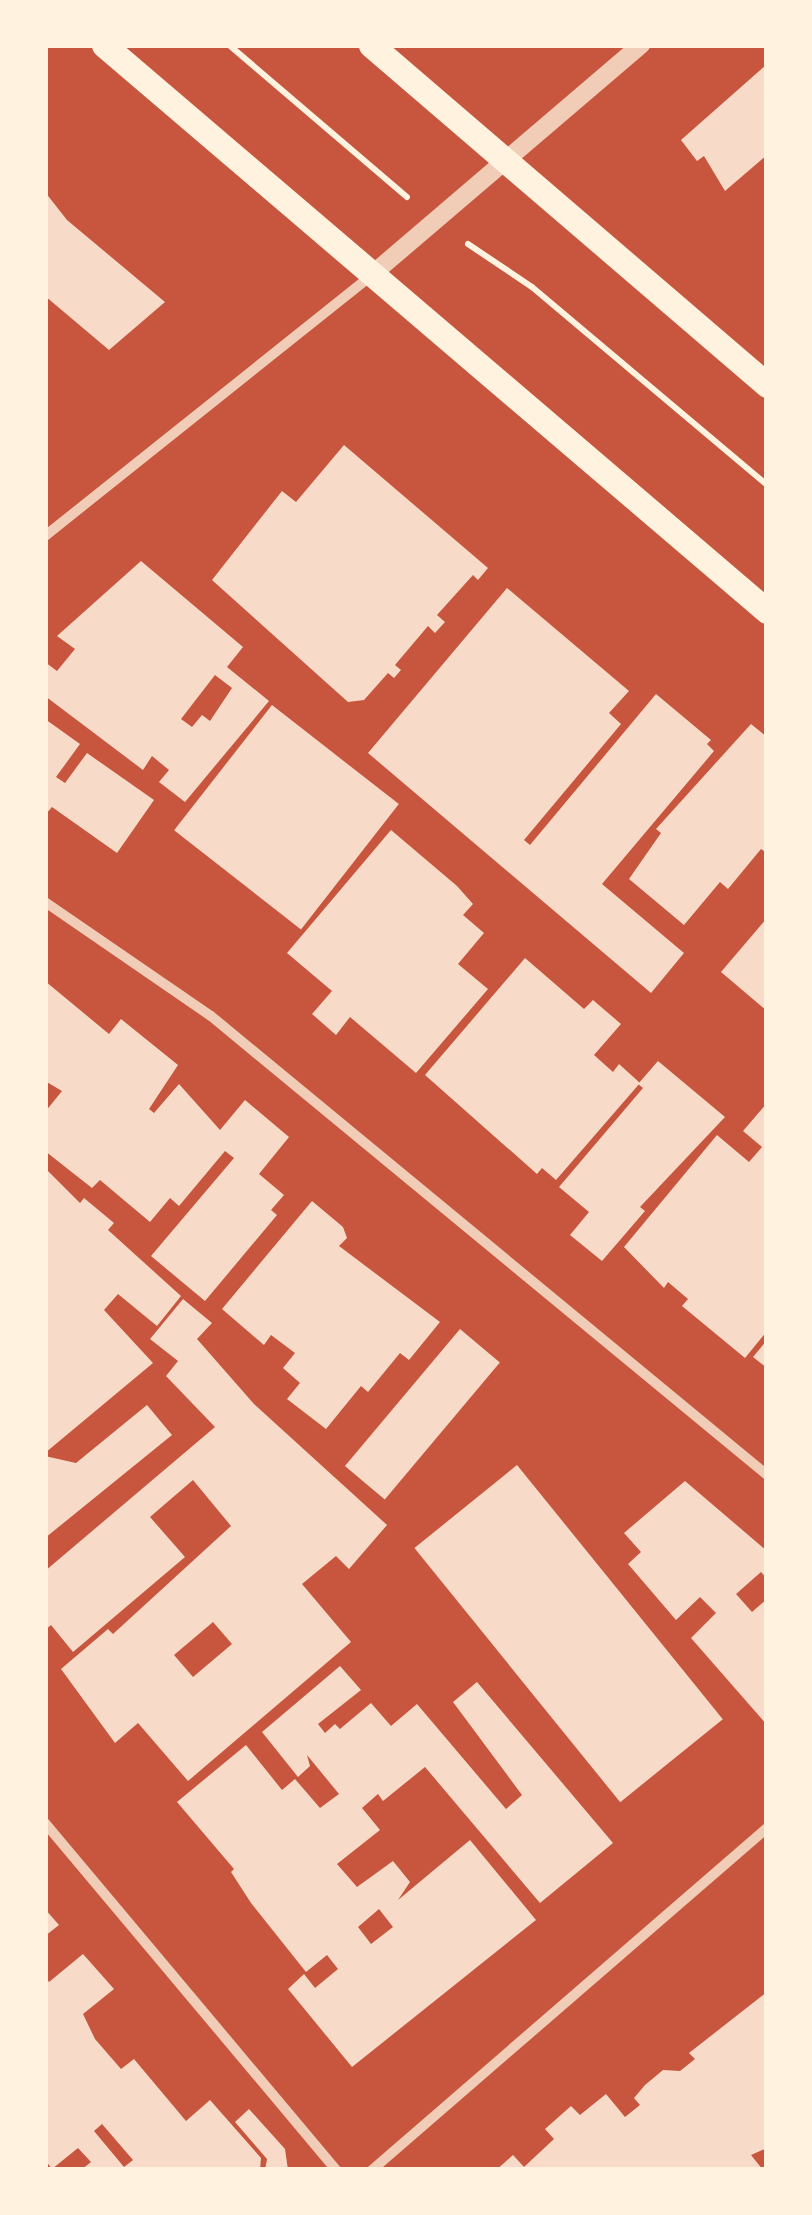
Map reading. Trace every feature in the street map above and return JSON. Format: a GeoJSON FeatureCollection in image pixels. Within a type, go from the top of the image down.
{"type":"FeatureCollection","features":[{"type":"Feature","properties":{"kind":"main road"},"geometry":{"type":"LineString","coordinates":[[104,45],[375,272],[767,610]]}},
{"type":"Feature","properties":{"kind":"main road"},"geometry":{"type":"LineString","coordinates":[[371,45],[767,385]]}},
{"type":"Feature","properties":{"kind":"street"},"geometry":{"type":"LineString","coordinates":[[45,536],[375,272],[642,45]]}},
{"type":"Feature","properties":{"kind":"street"},"geometry":{"type":"LineString","coordinates":[[45,902],[211,1016],[767,1475]]}},
{"type":"Feature","properties":{"kind":"street"},"geometry":{"type":"LineString","coordinates":[[45,1823],[336,2170]]}},
{"type":"Feature","properties":{"kind":"street"},"geometry":{"type":"LineString","coordinates":[[372,2170],[767,1828]]}},
{"type":"Feature","properties":{"kind":"path"},"geometry":{"type":"LineString","coordinates":[[229,45],[435,222],[532,287],[767,485]]}},
{"type":"Feature","properties":{"kind":"building"},"geometry":{"type":"Polygon","coordinates":[[[767,64],[767,155],[725,191],[704,156],[697,161],[681,140],[767,64]]]}},
{"type":"Feature","properties":{"kind":"building"},"geometry":{"type":"Polygon","coordinates":[[[45,192],[67,220],[165,302],[109,350],[45,296],[45,192]]]}},
{"type":"Feature","properties":{"kind":"building"},"geometry":{"type":"Polygon","coordinates":[[[344,445],[488,568],[478,580],[473,575],[437,615],[445,622],[435,633],[428,626],[395,665],[401,670],[394,678],[388,673],[364,700],[348,702],[212,580],[282,491],[296,502],[344,445]]]}},
{"type":"Feature","properties":{"kind":"building"},"geometry":{"type":"Polygon","coordinates":[[[141,561],[243,647],[227,667],[269,701],[185,802],[159,782],[169,770],[152,756],[143,770],[45,696],[45,662],[57,671],[75,649],[57,636],[141,561]],[[215,675],[181,719],[192,727],[202,715],[210,721],[232,688],[215,675]]]}},
{"type":"Feature","properties":{"kind":"building"},"geometry":{"type":"Polygon","coordinates":[[[507,588],[629,691],[609,713],[621,724],[524,840],[530,845],[656,694],[711,740],[707,744],[714,751],[602,884],[684,953],[651,993],[368,753],[507,588]]]}},
{"type":"Feature","properties":{"kind":"building"},"geometry":{"type":"Polygon","coordinates":[[[272,705],[399,804],[301,929],[174,830],[272,705]]]}},
{"type":"Feature","properties":{"kind":"building"},"geometry":{"type":"Polygon","coordinates":[[[45,719],[80,744],[56,777],[65,783],[87,753],[154,800],[117,853],[52,807],[45,815],[45,719]]]}},
{"type":"Feature","properties":{"kind":"building"},"geometry":{"type":"Polygon","coordinates":[[[751,724],[767,737],[767,853],[761,849],[728,889],[720,882],[684,925],[629,879],[661,833],[656,829],[751,724]]]}},
{"type":"Feature","properties":{"kind":"building"},"geometry":{"type":"Polygon","coordinates":[[[391,830],[457,886],[473,904],[463,915],[484,933],[458,964],[488,989],[416,1073],[350,1017],[336,1035],[312,1014],[332,991],[287,953],[391,830]]]}},
{"type":"Feature","properties":{"kind":"building"},"geometry":{"type":"Polygon","coordinates":[[[767,918],[767,1011],[721,972],[767,918]]]}},
{"type":"Feature","properties":{"kind":"building"},"geometry":{"type":"Polygon","coordinates":[[[525,958],[584,1009],[593,1000],[621,1024],[594,1055],[613,1072],[619,1064],[640,1083],[556,1180],[542,1168],[537,1174],[425,1075],[525,958]]]}},
{"type":"Feature","properties":{"kind":"building"},"geometry":{"type":"Polygon","coordinates":[[[45,981],[109,1034],[121,1019],[178,1065],[149,1109],[154,1113],[179,1084],[220,1130],[245,1100],[289,1137],[259,1174],[284,1195],[271,1210],[277,1215],[205,1301],[151,1256],[234,1158],[225,1151],[179,1206],[170,1198],[150,1222],[100,1180],[92,1188],[45,1151],[45,1112],[62,1091],[45,1081],[45,981]]]}},
{"type":"Feature","properties":{"kind":"building"},"geometry":{"type":"Polygon","coordinates":[[[658,1061],[725,1117],[640,1207],[645,1211],[602,1261],[570,1235],[589,1212],[559,1187],[643,1088],[638,1084],[658,1061]]]}},
{"type":"Feature","properties":{"kind":"building"},"geometry":{"type":"Polygon","coordinates":[[[767,1103],[767,1331],[745,1358],[682,1306],[688,1299],[668,1282],[664,1288],[624,1247],[717,1135],[749,1162],[762,1147],[743,1131],[767,1103]]]}},
{"type":"Feature","properties":{"kind":"building"},"geometry":{"type":"Polygon","coordinates":[[[45,1168],[80,1203],[84,1198],[114,1223],[108,1230],[181,1296],[157,1326],[118,1294],[104,1310],[153,1363],[45,1453],[45,1168]]]}},
{"type":"Feature","properties":{"kind":"building"},"geometry":{"type":"Polygon","coordinates":[[[312,1201],[343,1227],[347,1238],[339,1246],[440,1322],[409,1360],[400,1353],[368,1392],[361,1386],[326,1429],[287,1399],[300,1383],[283,1368],[295,1353],[271,1335],[264,1345],[222,1309],[312,1201]]]}},
{"type":"Feature","properties":{"kind":"building"},"geometry":{"type":"Polygon","coordinates":[[[183,1299],[212,1323],[197,1339],[254,1404],[387,1525],[349,1569],[336,1556],[302,1584],[351,1642],[188,1781],[138,1723],[115,1743],[61,1669],[108,1629],[113,1634],[231,1526],[193,1480],[150,1517],[185,1557],[73,1652],[51,1625],[45,1630],[45,1571],[215,1427],[166,1376],[178,1361],[150,1339],[183,1299]],[[213,1622],[174,1655],[193,1677],[232,1644],[213,1622]]]}},
{"type":"Feature","properties":{"kind":"building"},"geometry":{"type":"Polygon","coordinates":[[[460,1329],[500,1362],[385,1500],[345,1466],[460,1329]]]}},
{"type":"Feature","properties":{"kind":"building"},"geometry":{"type":"Polygon","coordinates":[[[767,1340],[767,1368],[753,1357],[767,1340]]]}},
{"type":"Feature","properties":{"kind":"building"},"geometry":{"type":"Polygon","coordinates":[[[147,1405],[172,1435],[45,1538],[45,1456],[76,1463],[147,1405]]]}},
{"type":"Feature","properties":{"kind":"building"},"geometry":{"type":"Polygon","coordinates":[[[517,1465],[723,1719],[620,1802],[414,1548],[517,1465]]]}},
{"type":"Feature","properties":{"kind":"building"},"geometry":{"type":"Polygon","coordinates":[[[685,1481],[767,1551],[767,1579],[761,1572],[736,1594],[752,1612],[767,1599],[767,1725],[691,1638],[716,1613],[700,1597],[676,1620],[628,1564],[641,1552],[624,1533],[685,1481]]]}},
{"type":"Feature","properties":{"kind":"building"},"geometry":{"type":"Polygon","coordinates":[[[340,1666],[361,1690],[318,1724],[325,1733],[335,1724],[340,1729],[371,1703],[391,1726],[417,1704],[506,1809],[522,1795],[453,1702],[477,1682],[613,1843],[540,1903],[425,1767],[383,1801],[378,1794],[362,1808],[380,1830],[337,1864],[357,1887],[393,1861],[410,1882],[398,1900],[470,1840],[536,1920],[352,2067],[288,1989],[304,1974],[315,1988],[338,1969],[327,1955],[306,1972],[251,1903],[231,1872],[234,1869],[177,1802],[246,1745],[282,1790],[295,1779],[320,1808],[339,1794],[307,1755],[310,1766],[298,1777],[262,1732],[340,1666]],[[379,1909],[358,1927],[371,1944],[393,1927],[379,1909]]]}},
{"type":"Feature","properties":{"kind":"building"},"geometry":{"type":"Polygon","coordinates":[[[45,1909],[59,1925],[45,1936],[45,1909]]]}},
{"type":"Feature","properties":{"kind":"building"},"geometry":{"type":"Polygon","coordinates":[[[83,1954],[114,1989],[83,2014],[95,2039],[121,2069],[134,2059],[186,2121],[210,2100],[261,2158],[260,2170],[81,2170],[91,2162],[78,2148],[52,2169],[45,2160],[45,1976],[49,1982],[83,1954]],[[102,2124],[94,2131],[124,2167],[133,2160],[102,2124]]]}},
{"type":"Feature","properties":{"kind":"building"},"geometry":{"type":"Polygon","coordinates":[[[767,1992],[767,2148],[751,2155],[763,2170],[496,2170],[513,2155],[524,2167],[554,2139],[545,2129],[571,2106],[580,2115],[606,2094],[625,2117],[640,2105],[634,2098],[645,2085],[663,2070],[680,2071],[695,2059],[689,2053],[767,1992]]]}},
{"type":"Feature","properties":{"kind":"building"},"geometry":{"type":"Polygon","coordinates":[[[249,2109],[285,2149],[288,2170],[265,2170],[267,2159],[235,2122],[249,2109]]]}}]}
